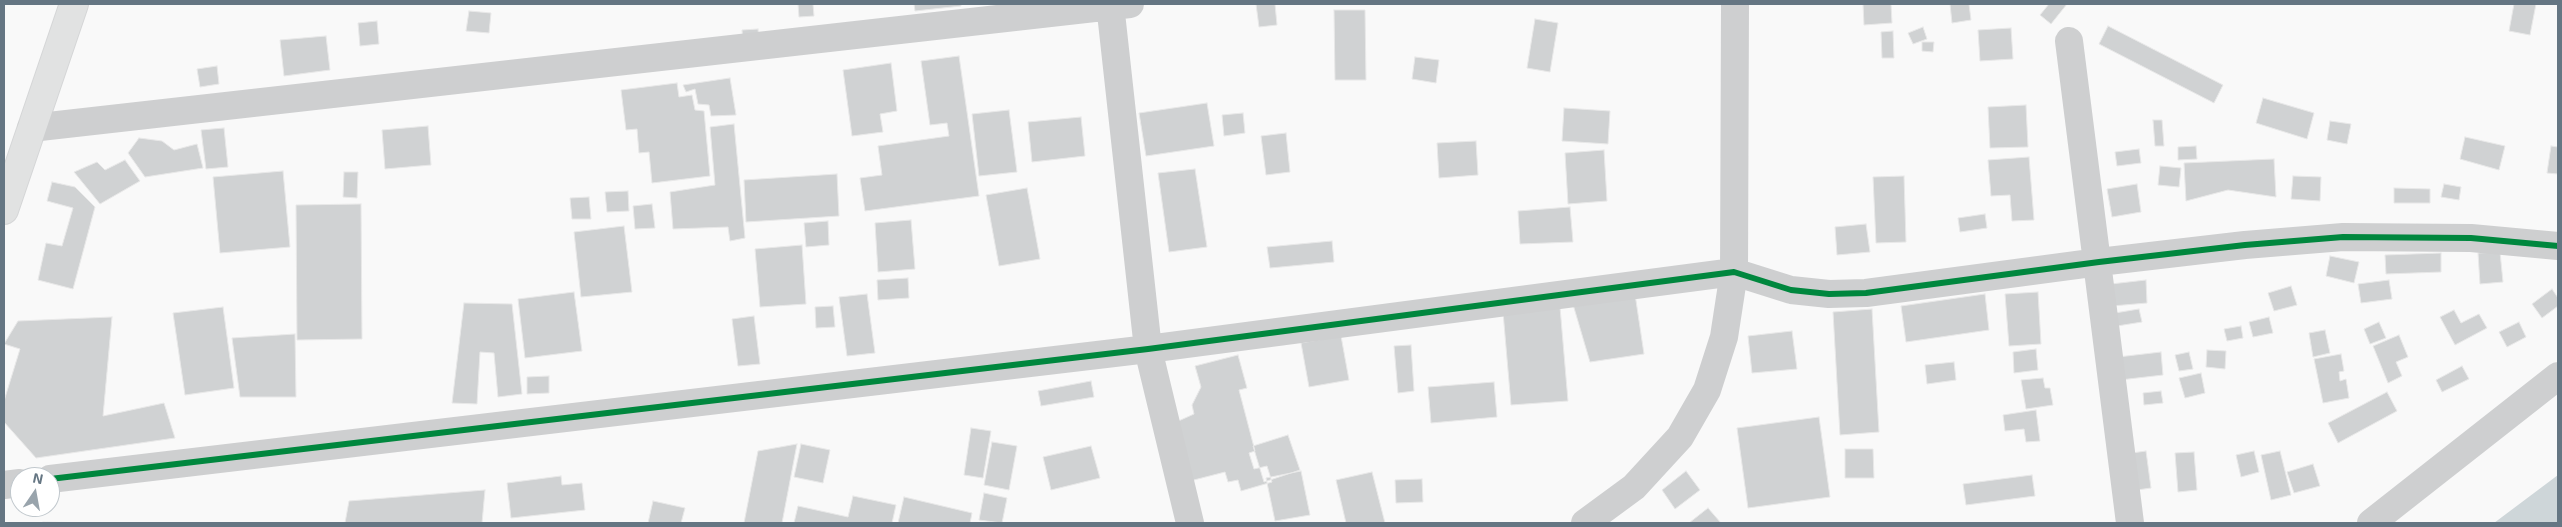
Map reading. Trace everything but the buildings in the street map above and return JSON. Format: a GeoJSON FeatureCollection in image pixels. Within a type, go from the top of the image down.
{"type":"FeatureCollection","features":[{"type":"Feature","properties":{"kind":"street"},"geometry":{"type":"LineString","coordinates":[[4,210],[74,4]]}},
{"type":"Feature","properties":{"kind":"street"},"geometry":{"type":"LineString","coordinates":[[1585,523],[1634,487],[1680,438],[1707,390],[1724,337],[1734,272],[1735,4]]}},
{"type":"Feature","properties":{"kind":"street"},"geometry":{"type":"LineString","coordinates":[[31,128],[1117,5],[1148,349],[1190,523]]}},
{"type":"Feature","properties":{"kind":"street"},"geometry":{"type":"LineString","coordinates":[[2069,40],[2099,262],[2130,523]]}},
{"type":"Feature","properties":{"kind":"street"},"geometry":{"type":"LineString","coordinates":[[60,478],[1148,349],[1734,272],[1792,290],[1829,294],[1866,294],[2099,262],[2245,245],[2343,237],[2471,238],[2558,246]]}},
{"type":"Feature","properties":{"kind":"street"},"geometry":{"type":"LineString","coordinates":[[2371,523],[2558,376]]}},
{"type":"Feature","properties":{"kind":"shaded area"},"geometry":{"type":"Polygon","coordinates":[[[2558,475],[2558,523],[2494,523],[2558,475]]]}},
{"type":"Feature","properties":{"kind":"cycle path"},"geometry":{"type":"LineString","coordinates":[[60,478],[1148,349],[1734,272],[1791,290],[1829,294],[1866,293],[2099,262],[2245,245],[2343,237],[2471,238],[2558,246]]}}]}
